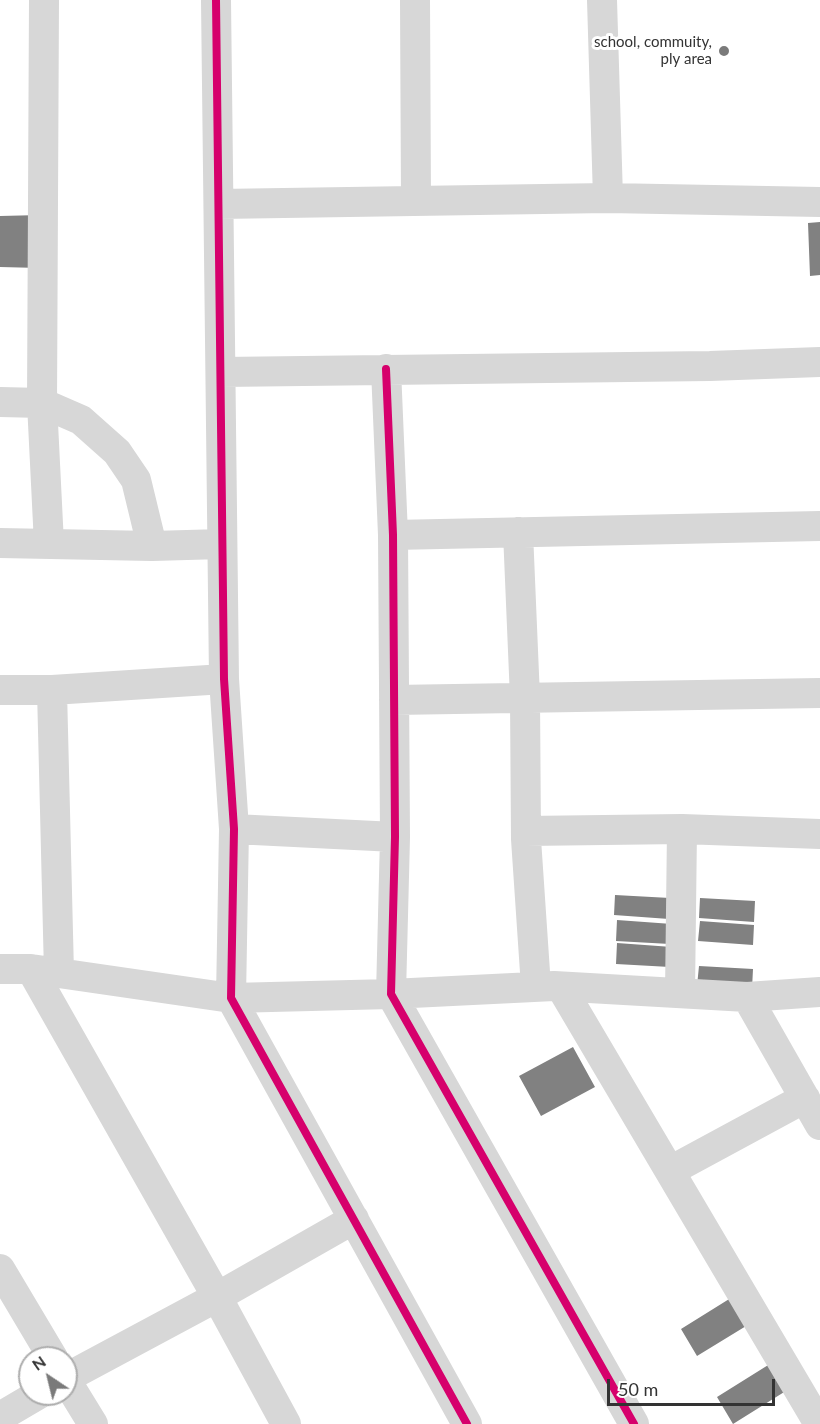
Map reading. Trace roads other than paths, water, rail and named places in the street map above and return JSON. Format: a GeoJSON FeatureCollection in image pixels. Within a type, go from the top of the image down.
{"type":"FeatureCollection","features":[{"type":"Feature","properties":{"kind":"street"},"geometry":{"type":"LineString","coordinates":[[44,0],[42,403],[49,544]]}},
{"type":"Feature","properties":{"kind":"street"},"geometry":{"type":"LineString","coordinates":[[216,0],[224,679],[234,829],[231,998],[467,1424]]}},
{"type":"Feature","properties":{"kind":"street"},"geometry":{"type":"LineString","coordinates":[[415,0],[416,201]]}},
{"type":"Feature","properties":{"kind":"street"},"geometry":{"type":"LineString","coordinates":[[602,0],[608,198]]}},
{"type":"Feature","properties":{"kind":"street"},"geometry":{"type":"LineString","coordinates":[[219,204],[608,198],[820,202]]}},
{"type":"Feature","properties":{"kind":"street"},"geometry":{"type":"LineString","coordinates":[[222,372],[710,366],[820,362]]}},
{"type":"Feature","properties":{"kind":"street"},"geometry":{"type":"LineString","coordinates":[[386,369],[393,535],[395,837],[391,994],[634,1424]]}},
{"type":"Feature","properties":{"kind":"street"},"geometry":{"type":"LineString","coordinates":[[0,402],[42,403],[81,420],[117,452],[136,480],[152,546]]}},
{"type":"Feature","properties":{"kind":"street"},"geometry":{"type":"LineString","coordinates":[[393,535],[820,526]]}},
{"type":"Feature","properties":{"kind":"street"},"geometry":{"type":"LineString","coordinates":[[518,532],[525,698],[526,831],[548,987],[670,1171],[819,1424]]}},
{"type":"Feature","properties":{"kind":"street"},"geometry":{"type":"LineString","coordinates":[[0,543],[152,546],[222,544]]}},
{"type":"Feature","properties":{"kind":"street"},"geometry":{"type":"LineString","coordinates":[[0,690],[52,690],[224,679]]}},
{"type":"Feature","properties":{"kind":"street"},"geometry":{"type":"LineString","coordinates":[[52,690],[45,971],[286,1424]]}},
{"type":"Feature","properties":{"kind":"street"},"geometry":{"type":"LineString","coordinates":[[394,700],[820,693]]}},
{"type":"Feature","properties":{"kind":"street"},"geometry":{"type":"LineString","coordinates":[[234,829],[395,837]]}},
{"type":"Feature","properties":{"kind":"street"},"geometry":{"type":"LineString","coordinates":[[526,831],[682,829],[820,834]]}},
{"type":"Feature","properties":{"kind":"street"},"geometry":{"type":"LineString","coordinates":[[680,993],[682,829]]}},
{"type":"Feature","properties":{"kind":"street"},"geometry":{"type":"LineString","coordinates":[[0,969],[45,971],[231,998],[548,987],[747,997],[820,992]]}},
{"type":"Feature","properties":{"kind":"street"},"geometry":{"type":"LineString","coordinates":[[747,997],[820,1125]]}},
{"type":"Feature","properties":{"kind":"street"},"geometry":{"type":"LineString","coordinates":[[670,1171],[804,1098]]}},
{"type":"Feature","properties":{"kind":"street"},"geometry":{"type":"LineString","coordinates":[[78,1373],[217,1298],[354,1219]]}},
{"type":"Feature","properties":{"kind":"street"},"geometry":{"type":"LineString","coordinates":[[0,1269],[46,1346]]}},
{"type":"Feature","properties":{"kind":"street"},"geometry":{"type":"LineString","coordinates":[[78,1399],[93,1424]]}},
{"type":"Feature","properties":{"kind":"street"},"geometry":{"type":"LineString","coordinates":[[0,1417],[19,1406]]}},
{"type":"Feature","properties":{"kind":"place","name":"school, commuity, ply area"},"geometry":{"type":"Point","coordinates":[724,51]}}]}
